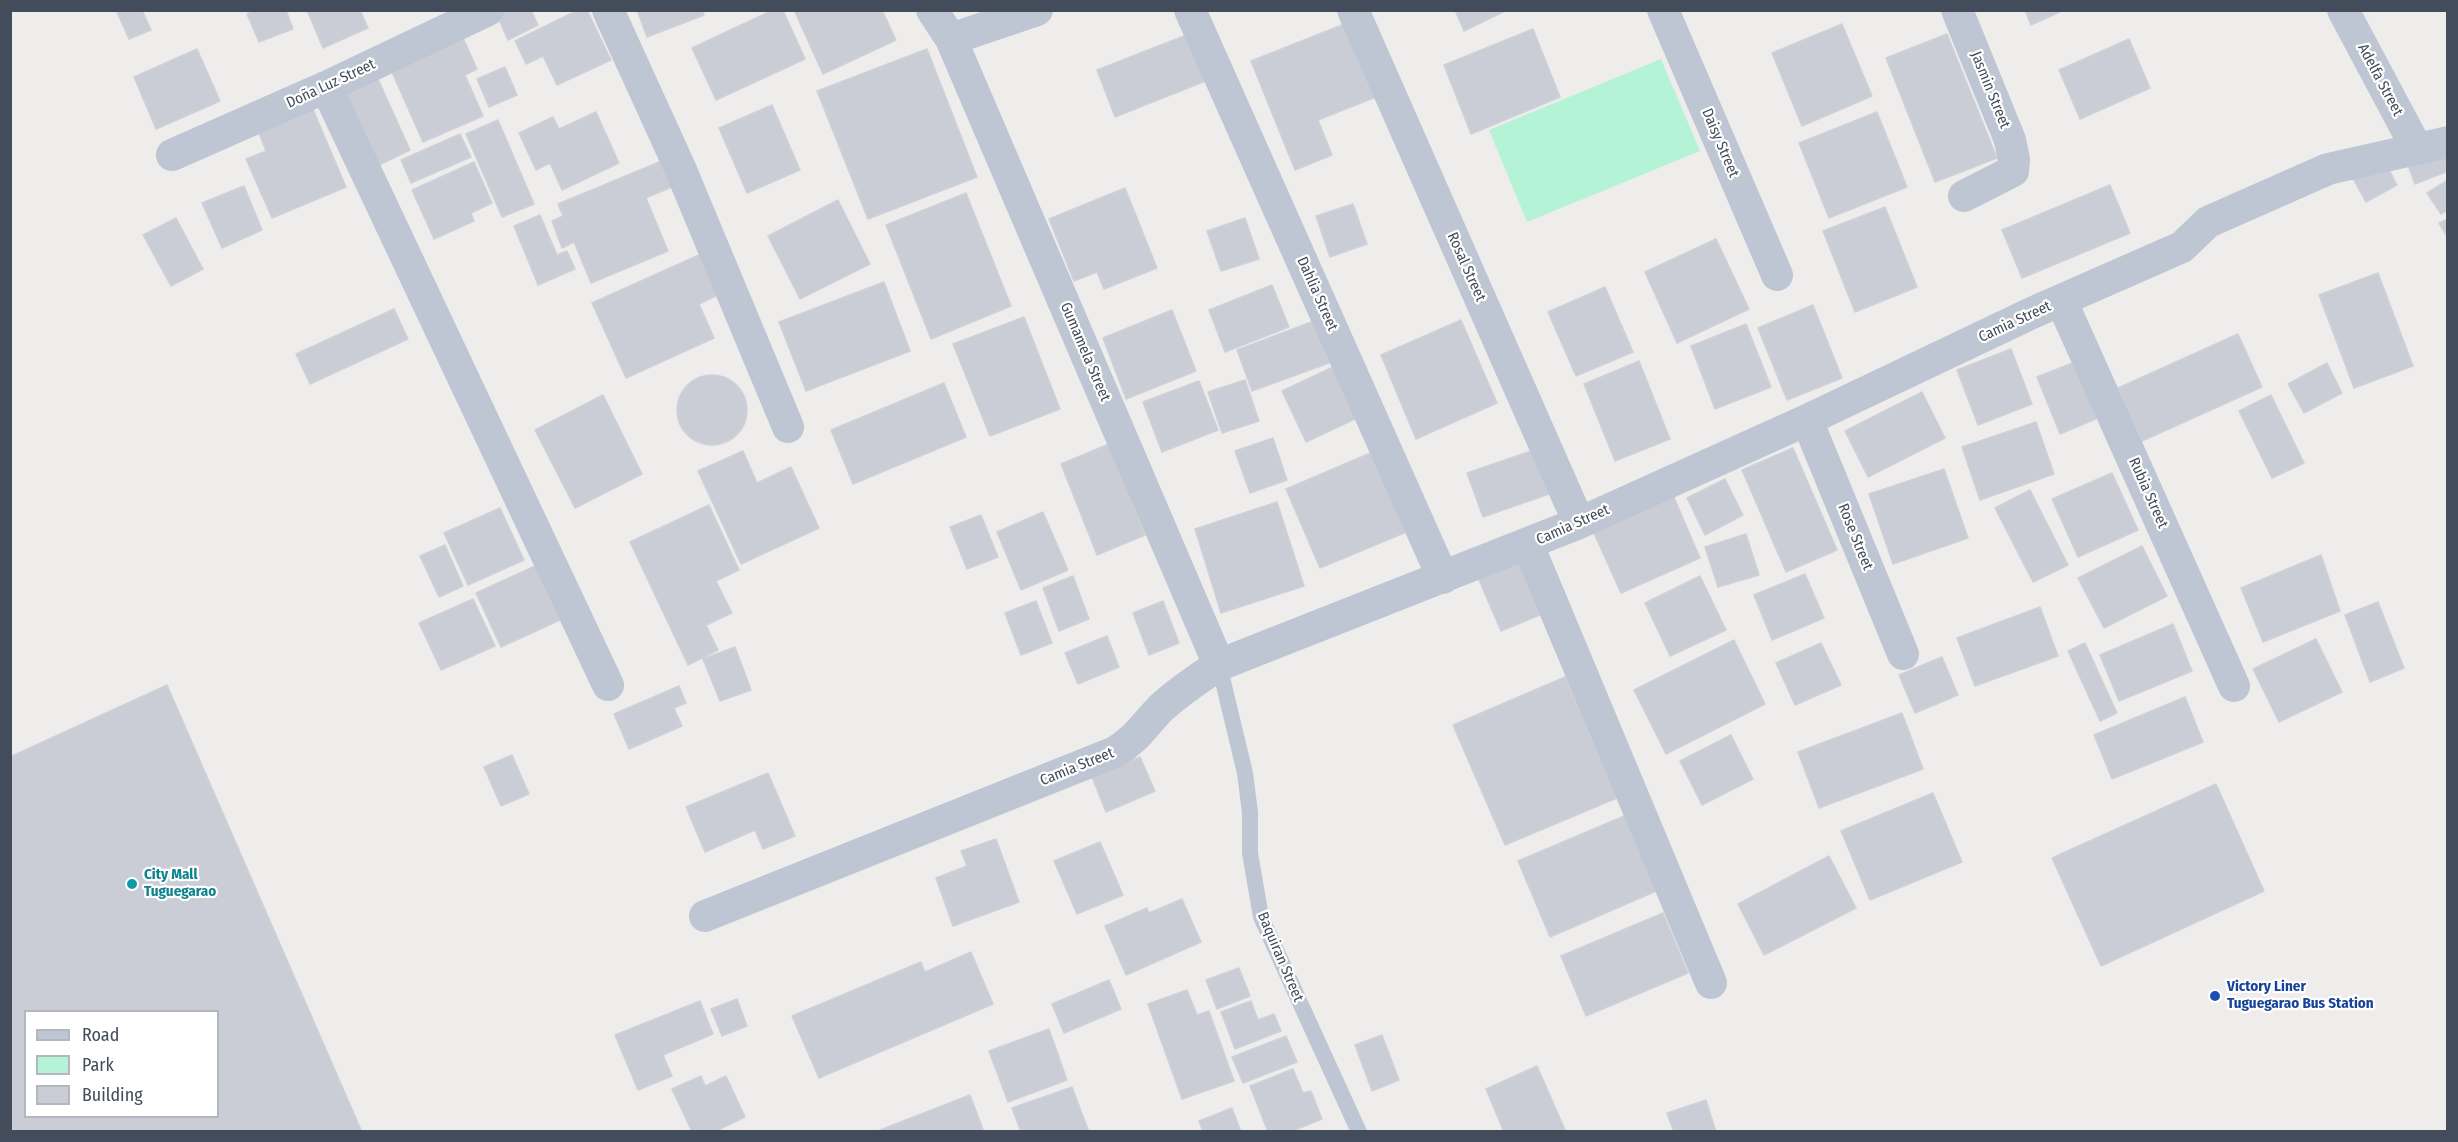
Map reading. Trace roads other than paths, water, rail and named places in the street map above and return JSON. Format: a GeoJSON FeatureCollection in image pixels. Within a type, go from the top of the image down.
{"type":"FeatureCollection","features":[{"type":"Feature","properties":{"kind":"street","name":"Doña Luz Street"},"geometry":{"type":"LineString","coordinates":[[172,155],[326,87],[488,10]]}},
{"type":"Feature","properties":{"kind":"street"},"geometry":{"type":"LineString","coordinates":[[608,10],[680,168],[788,427]]}},
{"type":"Feature","properties":{"kind":"street","name":"Gumamela Street"},"geometry":{"type":"LineString","coordinates":[[932,10],[951,39],[1219,665]]}},
{"type":"Feature","properties":{"kind":"street"},"geometry":{"type":"LineString","coordinates":[[951,39],[1037,10]]}},
{"type":"Feature","properties":{"kind":"street","name":"Dahlia Street"},"geometry":{"type":"LineString","coordinates":[[1190,10],[1443,578]]}},
{"type":"Feature","properties":{"kind":"street","name":"Rosal Street"},"geometry":{"type":"LineString","coordinates":[[1353,10],[1579,524]]}},
{"type":"Feature","properties":{"kind":"street","name":"Daisy Street"},"geometry":{"type":"LineString","coordinates":[[1663,10],[1777,275]]}},
{"type":"Feature","properties":{"kind":"street","name":"Jasmin Street"},"geometry":{"type":"LineString","coordinates":[[1957,10],[2010,140],[2014,160],[2013,171],[1964,196]]}},
{"type":"Feature","properties":{"kind":"street","name":"Adelfa Street"},"geometry":{"type":"LineString","coordinates":[[2343,10],[2417,149]]}},
{"type":"Feature","properties":{"kind":"street"},"geometry":{"type":"LineString","coordinates":[[326,87],[609,685]]}},
{"type":"Feature","properties":{"kind":"street","name":"Camia Street"},"geometry":{"type":"LineString","coordinates":[[705,916],[1115,752],[1134,741],[1178,692],[1219,665],[1579,524],[2061,300],[2182,247],[2208,222],[2328,169],[2448,142]]}},
{"type":"Feature","properties":{"kind":"street","name":"Rubia Street"},"geometry":{"type":"LineString","coordinates":[[2061,300],[2234,686]]}},
{"type":"Feature","properties":{"kind":"street","name":"Rose Street"},"geometry":{"type":"LineString","coordinates":[[1807,420],[1903,654]]}},
{"type":"Feature","properties":{"kind":"street"},"geometry":{"type":"LineString","coordinates":[[1528,545],[1711,983]]}},
{"type":"Feature","properties":{"kind":"lane","name":"Baquiran Street"},"geometry":{"type":"LineString","coordinates":[[1219,665],[1245,773],[1250,813],[1250,853],[1261,917],[1359,1131]]}},
{"type":"Feature","properties":{"kind":"place","name":"City Mall Tuguegarao"},"geometry":{"type":"Point","coordinates":[132,884]}},
{"type":"Feature","properties":{"kind":"place","name":"Victory Liner Tuguegarao Bus Station"},"geometry":{"type":"Point","coordinates":[2215,996]}}]}
